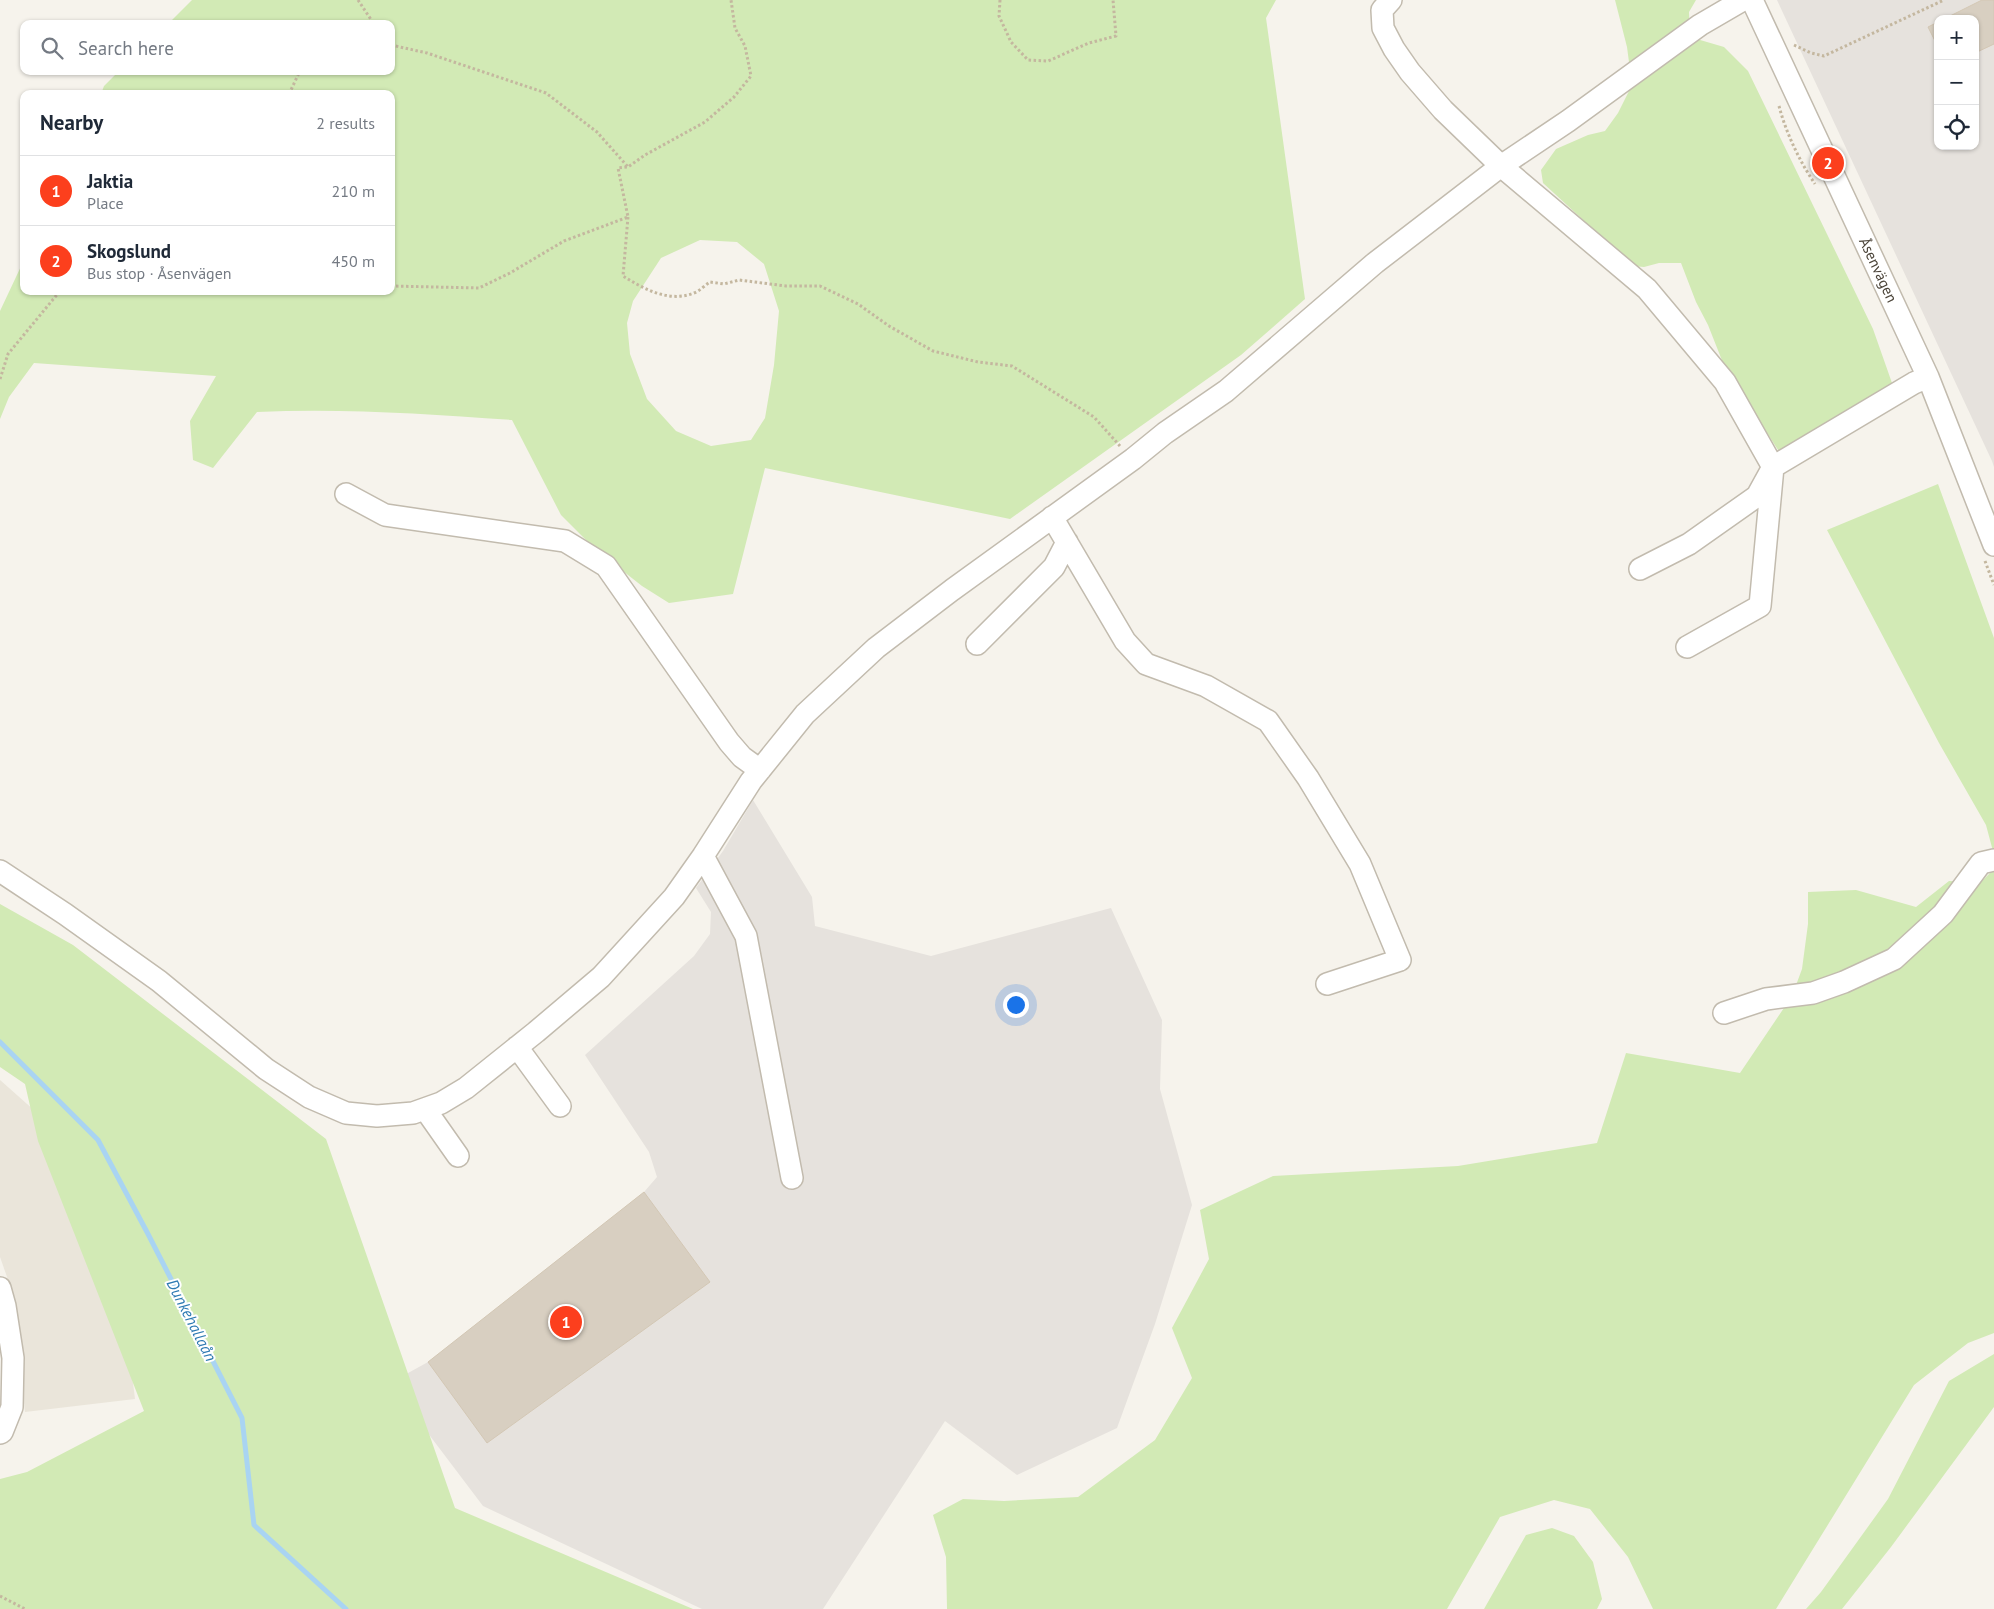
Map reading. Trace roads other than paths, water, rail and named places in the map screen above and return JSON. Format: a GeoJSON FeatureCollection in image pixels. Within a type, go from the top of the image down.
{"type":"FeatureCollection","features":[{"type":"Feature","properties":{"kind":"street"},"geometry":{"type":"LineString","coordinates":[[1391,0],[1382,10],[1383,28],[1394,49],[1410,72],[1443,110],[1500,166],[1647,289],[1725,382],[1774,466],[1760,606],[1687,647]]}},
{"type":"Feature","properties":{"kind":"street"},"geometry":{"type":"LineString","coordinates":[[0,872],[65,914],[159,981],[266,1069],[309,1097],[346,1113],[377,1116],[413,1113],[441,1103],[466,1088],[517,1048],[601,977],[674,896],[704,856],[760,770],[805,714],[876,648],[1133,459],[1165,433],[1226,391],[1375,262],[1500,166],[1568,121],[1700,25],[1742,0]]}},
{"type":"Feature","properties":{"kind":"street","name":"Åsenvägen"},"geometry":{"type":"LineString","coordinates":[[1752,0],[1928,376],[1994,545]]}},
{"type":"Feature","properties":{"kind":"street"},"geometry":{"type":"LineString","coordinates":[[1640,569],[1689,544],[1758,496],[1774,466],[1928,376]]}},
{"type":"Feature","properties":{"kind":"street"},"geometry":{"type":"LineString","coordinates":[[346,494],[385,515],[565,541],[606,566],[728,742],[742,757],[760,770]]}},
{"type":"Feature","properties":{"kind":"street"},"geometry":{"type":"LineString","coordinates":[[1052,518],[1125,640],[1146,664],[1206,686],[1268,721],[1308,778],[1360,864],[1400,960],[1327,984]]}},
{"type":"Feature","properties":{"kind":"street"},"geometry":{"type":"LineString","coordinates":[[977,644],[1054,568],[1067,542]]}},
{"type":"Feature","properties":{"kind":"street"},"geometry":{"type":"LineString","coordinates":[[704,856],[746,936],[792,1178]]}},
{"type":"Feature","properties":{"kind":"street"},"geometry":{"type":"LineString","coordinates":[[1724,1013],[1766,999],[1813,994],[1894,959],[1943,914],[1981,863],[1994,860]]}},
{"type":"Feature","properties":{"kind":"street"},"geometry":{"type":"LineString","coordinates":[[517,1048],[560,1106]]}},
{"type":"Feature","properties":{"kind":"street"},"geometry":{"type":"LineString","coordinates":[[425,1109],[458,1156]]}},
{"type":"Feature","properties":{"kind":"street"},"geometry":{"type":"LineString","coordinates":[[0,1288],[5,1306],[13,1358],[12,1407],[0,1433]]}},
{"type":"Feature","properties":{"kind":"waterway","name":"Dunkehallaån"},"geometry":{"type":"LineString","coordinates":[[0,1042],[98,1140],[148,1234],[242,1418],[254,1525],[346,1609]]}},
{"type":"Feature","properties":{"kind":"place","name":"Skogslund"},"geometry":{"type":"Point","coordinates":[1828,163]}},
{"type":"Feature","properties":{"kind":"place","name":"Jaktia"},"geometry":{"type":"Point","coordinates":[566,1322]}}]}
